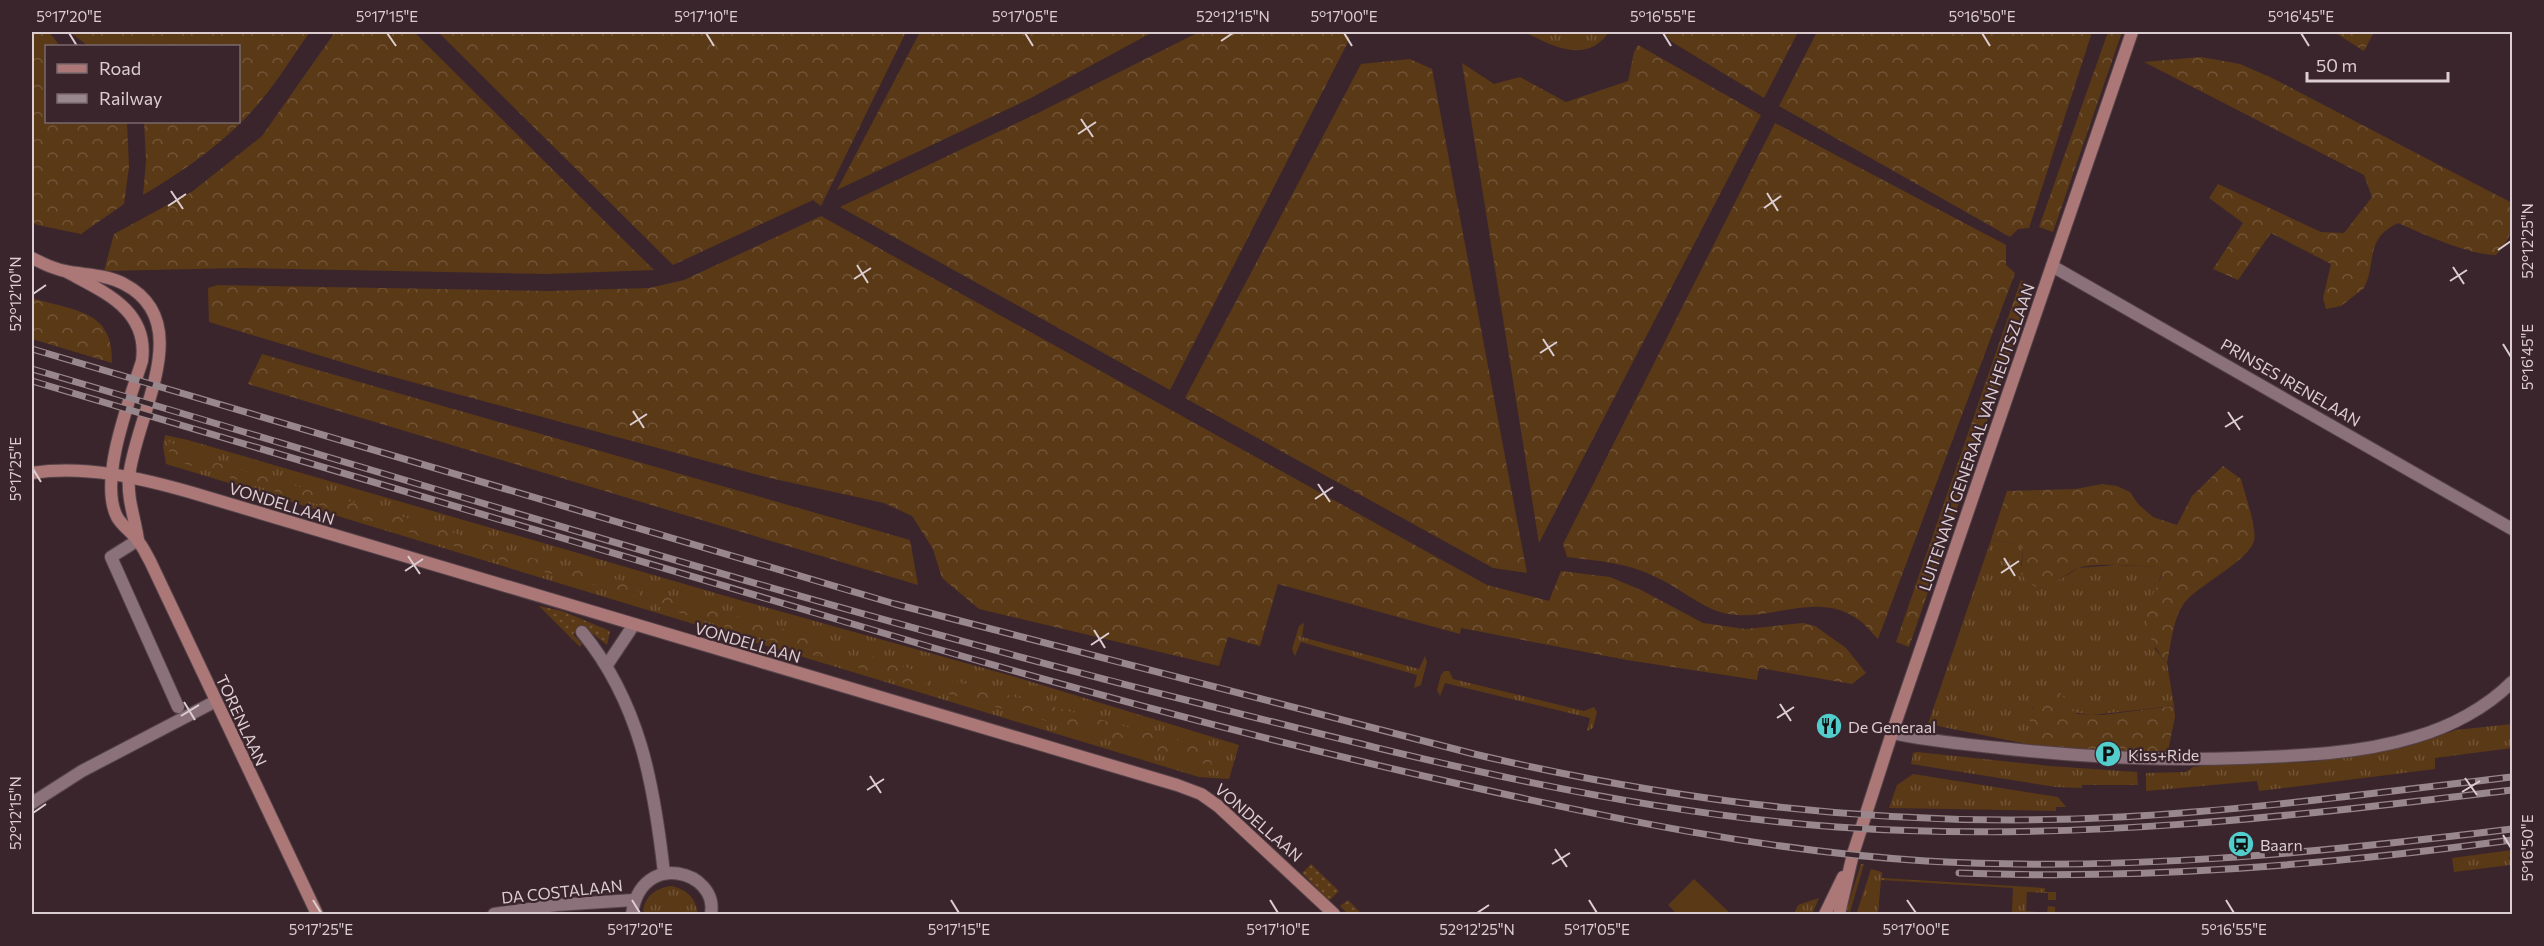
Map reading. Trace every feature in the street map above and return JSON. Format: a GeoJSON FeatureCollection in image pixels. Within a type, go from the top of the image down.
{"type":"FeatureCollection","features":[{"type":"Feature","properties":{"kind":"main road","name":"LUITENANT GENERAAL VAN HEUTSZLAAN"},"geometry":{"type":"LineString","coordinates":[[1853,854],[1892,733],[2132,32]]}},
{"type":"Feature","properties":{"kind":"main road","name":"TORENLAAN"},"geometry":{"type":"LineString","coordinates":[[32,258],[67,272],[115,300],[136,320],[142,334],[144,348],[116,445],[112,474],[113,503],[116,515],[138,540],[160,583],[214,702],[317,915]]}},
{"type":"Feature","properties":{"kind":"main road","name":"TORENLAAN"},"geometry":{"type":"LineString","coordinates":[[67,272],[122,283],[141,294],[152,306],[158,319],[161,335],[158,365],[129,476],[129,495],[138,540]]}},
{"type":"Feature","properties":{"kind":"main road","name":"VONDELLAAN"},"geometry":{"type":"LineString","coordinates":[[32,473],[129,476],[193,493],[1201,794],[1237,821],[1334,915]]}},
{"type":"Feature","properties":{"kind":"main road"},"geometry":{"type":"LineString","coordinates":[[1825,915],[1853,854]]}},
{"type":"Feature","properties":{"kind":"main road"},"geometry":{"type":"LineString","coordinates":[[1839,915],[1853,854]]}},
{"type":"Feature","properties":{"kind":"street","name":"PRINSES IRENELAAN"},"geometry":{"type":"LineString","coordinates":[[2052,266],[2512,529]]}},
{"type":"Feature","properties":{"kind":"street"},"geometry":{"type":"LineString","coordinates":[[138,540],[111,558],[178,707]]}},
{"type":"Feature","properties":{"kind":"street"},"geometry":{"type":"LineString","coordinates":[[607,666],[633,626]]}},
{"type":"Feature","properties":{"kind":"street"},"geometry":{"type":"LineString","coordinates":[[582,632],[607,666],[638,733],[657,808],[664,873]]}},
{"type":"Feature","properties":{"kind":"street"},"geometry":{"type":"LineString","coordinates":[[1892,733],[1924,740],[2013,750],[2141,760],[2284,757],[2373,747],[2414,738],[2448,726],[2476,710],[2512,682]]}},
{"type":"Feature","properties":{"kind":"street"},"geometry":{"type":"LineString","coordinates":[[32,802],[82,771],[214,702]]}},
{"type":"Feature","properties":{"kind":"street"},"geometry":{"type":"LineString","coordinates":[[632,915],[638,890],[650,879],[664,873],[685,875],[701,885],[713,905],[711,915]]}},
{"type":"Feature","properties":{"kind":"street","name":"DA COSTALAAN"},"geometry":{"type":"LineString","coordinates":[[494,915],[556,905],[634,900]]}},
{"type":"Feature","properties":{"kind":"green space"},"geometry":{"type":"Polygon","coordinates":[[[32,32],[49,32],[59,45],[45,45],[45,123],[127,123],[129,167],[124,204],[81,234],[32,222],[32,32]]]}},
{"type":"Feature","properties":{"kind":"green space"},"geometry":{"type":"Polygon","coordinates":[[[70,32],[310,32],[266,95],[247,117],[219,142],[190,165],[143,195],[146,161],[144,123],[240,123],[240,45],[87,45],[70,32]]]}},
{"type":"Feature","properties":{"kind":"green space"},"geometry":{"type":"Polygon","coordinates":[[[335,32],[414,32],[654,270],[547,274],[239,268],[104,271],[114,234],[193,191],[262,136],[335,32]]]}},
{"type":"Feature","properties":{"kind":"green space"},"geometry":{"type":"Polygon","coordinates":[[[438,32],[906,32],[821,206],[813,200],[673,265],[438,32]]]}},
{"type":"Feature","properties":{"kind":"green space"},"geometry":{"type":"Polygon","coordinates":[[[920,32],[1153,32],[1029,99],[837,190],[920,32]]]}},
{"type":"Feature","properties":{"kind":"green space"},"geometry":{"type":"Polygon","coordinates":[[[1199,32],[1344,32],[1350,38],[1170,390],[840,207],[1036,114],[1199,32]]]}},
{"type":"Feature","properties":{"kind":"green space"},"geometry":{"type":"Polygon","coordinates":[[[1525,32],[1609,32],[1600,42],[1590,48],[1568,50],[1546,43],[1525,32]]]}},
{"type":"Feature","properties":{"kind":"green space"},"geometry":{"type":"Polygon","coordinates":[[[1663,32],[1798,32],[1764,98],[1672,42],[1663,32]]]}},
{"type":"Feature","properties":{"kind":"green space"},"geometry":{"type":"Polygon","coordinates":[[[1817,32],[2092,32],[2029,228],[2018,229],[2010,237],[1779,106],[1817,32]]]}},
{"type":"Feature","properties":{"kind":"green space"},"geometry":{"type":"Polygon","coordinates":[[[2108,32],[2122,32],[2053,232],[2039,227],[2108,32]]]}},
{"type":"Feature","properties":{"kind":"green space"},"geometry":{"type":"Polygon","coordinates":[[[2334,32],[2374,32],[2364,51],[2334,32]]]}},
{"type":"Feature","properties":{"kind":"green space"},"geometry":{"type":"Polygon","coordinates":[[[1638,45],[1761,115],[1539,543],[1462,63],[1494,84],[1520,77],[1566,102],[1628,81],[1634,52],[1638,45]]]}},
{"type":"Feature","properties":{"kind":"green space"},"geometry":{"type":"Polygon","coordinates":[[[2201,57],[2240,64],[2272,78],[2512,203],[2512,225],[2506,243],[2496,255],[2473,252],[2398,223],[2380,236],[2373,252],[2364,288],[2341,306],[2326,309],[2323,298],[2331,264],[2271,233],[2238,280],[2213,269],[2243,223],[2209,198],[2218,184],[2321,232],[2344,233],[2372,197],[2364,175],[2144,62],[2201,57]]]}},
{"type":"Feature","properties":{"kind":"green space"},"geometry":{"type":"Polygon","coordinates":[[[1410,59],[1432,69],[1527,573],[1493,568],[1185,398],[1361,64],[1410,59]]]}},
{"type":"Feature","properties":{"kind":"green space"},"geometry":{"type":"Polygon","coordinates":[[[1775,123],[2006,245],[2006,265],[2015,273],[1878,639],[1859,620],[1842,611],[1825,607],[1808,607],[1755,615],[1720,612],[1637,569],[1567,557],[1563,544],[1775,123]]]}},
{"type":"Feature","properties":{"kind":"green space"},"geometry":{"type":"Polygon","coordinates":[[[821,216],[1487,585],[1549,601],[1561,571],[1610,577],[1641,590],[1703,623],[1745,629],[1803,623],[1815,626],[1846,648],[1866,673],[1852,684],[1759,668],[1757,680],[1627,660],[1461,628],[1460,634],[1278,584],[1260,646],[1228,637],[1219,666],[979,609],[942,578],[933,549],[912,516],[884,503],[770,478],[371,371],[209,322],[208,288],[218,285],[548,291],[649,288],[684,280],[821,216]]]}},
{"type":"Feature","properties":{"kind":"green space"},"geometry":{"type":"Polygon","coordinates":[[[2021,280],[2034,285],[1909,647],[1896,642],[2021,280]]]}},
{"type":"Feature","properties":{"kind":"green space"},"geometry":{"type":"Polygon","coordinates":[[[32,298],[76,310],[98,322],[106,332],[111,345],[112,363],[32,339],[32,298]]]}},
{"type":"Feature","properties":{"kind":"green space"},"geometry":{"type":"Polygon","coordinates":[[[262,354],[910,540],[918,585],[248,384],[262,354]]]}},
{"type":"Feature","properties":{"kind":"green space"},"geometry":{"type":"Polygon","coordinates":[[[165,435],[1012,676],[1239,745],[1229,779],[1199,777],[166,464],[163,446],[165,435]]]}},
{"type":"Feature","properties":{"kind":"green space"},"geometry":{"type":"Polygon","coordinates":[[[169,442],[207,460],[428,524],[516,554],[635,584],[641,597],[513,564],[169,459],[169,442]]]}},
{"type":"Feature","properties":{"kind":"green space"},"geometry":{"type":"Polygon","coordinates":[[[2223,466],[2241,479],[2252,519],[2254,541],[2234,564],[2185,602],[2175,623],[2167,663],[2149,635],[2146,619],[2149,602],[2161,576],[2162,571],[2158,567],[2085,566],[2074,570],[2049,586],[2037,587],[2021,574],[2023,551],[2019,544],[1991,540],[2007,491],[2076,489],[2102,484],[2117,486],[2130,492],[2139,505],[2153,517],[2177,525],[2192,496],[2223,466]]]}},
{"type":"Feature","properties":{"kind":"green space"},"geometry":{"type":"Polygon","coordinates":[[[1991,540],[2019,544],[2023,551],[2021,566],[2061,579],[2078,568],[2116,565],[2158,567],[2162,571],[2157,589],[2155,649],[2167,663],[2174,706],[2092,715],[2033,706],[2027,744],[1928,724],[1991,540]]]}},
{"type":"Feature","properties":{"kind":"green space"},"geometry":{"type":"Polygon","coordinates":[[[665,595],[822,640],[827,658],[657,606],[665,595]]]}},
{"type":"Feature","properties":{"kind":"green space"},"geometry":{"type":"Polygon","coordinates":[[[539,606],[562,611],[610,631],[607,645],[583,626],[573,634],[582,644],[580,647],[539,606]]]}},
{"type":"Feature","properties":{"kind":"green space"},"geometry":{"type":"Polygon","coordinates":[[[1304,623],[1302,637],[1419,669],[1425,656],[1427,662],[1421,685],[1414,688],[1417,675],[1301,642],[1295,656],[1292,649],[1299,626],[1304,623]]]}},
{"type":"Feature","properties":{"kind":"green space"},"geometry":{"type":"Polygon","coordinates":[[[865,654],[929,675],[924,690],[858,668],[865,654]]]}},
{"type":"Feature","properties":{"kind":"green space"},"geometry":{"type":"Polygon","coordinates":[[[1444,671],[1449,671],[1453,679],[1584,711],[1594,707],[1597,712],[1593,728],[1587,731],[1590,718],[1445,683],[1440,696],[1437,690],[1444,671]]]}},
{"type":"Feature","properties":{"kind":"green space"},"geometry":{"type":"Polygon","coordinates":[[[952,680],[1210,749],[1212,766],[945,693],[952,680]]]}},
{"type":"Feature","properties":{"kind":"green space"},"geometry":{"type":"Polygon","coordinates":[[[2054,685],[2077,714],[2102,715],[2174,706],[2175,717],[2168,751],[2106,751],[2027,744],[2036,701],[2046,688],[2054,685]]]}},
{"type":"Feature","properties":{"kind":"green space"},"geometry":{"type":"Polygon","coordinates":[[[2512,724],[2512,748],[2435,758],[2435,769],[2259,791],[2257,781],[2146,791],[2146,773],[2186,772],[2193,767],[2219,764],[2311,762],[2413,745],[2456,730],[2512,724]]]}},
{"type":"Feature","properties":{"kind":"green space"},"geometry":{"type":"Polygon","coordinates":[[[1913,753],[2050,766],[2137,772],[2138,785],[2056,787],[1911,764],[1913,753]]]}},
{"type":"Feature","properties":{"kind":"green space"},"geometry":{"type":"Polygon","coordinates":[[[1913,774],[2058,797],[2066,807],[2056,807],[2056,811],[1889,808],[1897,785],[1913,774]]]}},
{"type":"Feature","properties":{"kind":"green space"},"geometry":{"type":"Polygon","coordinates":[[[2512,850],[2512,856],[2509,857],[2510,865],[2454,872],[2452,858],[2512,850]]]}},
{"type":"Feature","properties":{"kind":"green space"},"geometry":{"type":"Polygon","coordinates":[[[1311,864],[1339,891],[1329,901],[1302,873],[1311,864]]]}},
{"type":"Feature","properties":{"kind":"green space"},"geometry":{"type":"Polygon","coordinates":[[[1861,864],[1864,864],[1850,912],[1846,911],[1861,864]]]}},
{"type":"Feature","properties":{"kind":"green space"},"geometry":{"type":"Polygon","coordinates":[[[1871,869],[1882,872],[1882,878],[2045,888],[2045,892],[2056,892],[2056,900],[2048,900],[2048,893],[2027,892],[2026,911],[2047,913],[2048,906],[2055,907],[2055,914],[2012,912],[2013,888],[1881,880],[1878,914],[1857,912],[1871,869]]]}},
{"type":"Feature","properties":{"kind":"green space"},"geometry":{"type":"Polygon","coordinates":[[[1694,879],[1731,914],[1677,914],[1668,905],[1694,879]]]}},
{"type":"Feature","properties":{"kind":"green space"},"geometry":{"type":"Polygon","coordinates":[[[670,886],[681,889],[689,895],[695,903],[698,914],[643,914],[645,903],[650,895],[670,886]]]}},
{"type":"Feature","properties":{"kind":"green space"},"geometry":{"type":"Polygon","coordinates":[[[1819,898],[1812,914],[1794,914],[1798,905],[1819,898]]]}},
{"type":"Feature","properties":{"kind":"green space"},"geometry":{"type":"Polygon","coordinates":[[[1348,900],[1362,914],[1348,914],[1340,906],[1348,900]]]}},
{"type":"Feature","properties":{"kind":"railway"},"geometry":{"type":"LineString","coordinates":[[32,349],[895,604],[1474,754],[1634,787],[1795,809],[1876,816],[2038,820],[2218,810],[2512,777]]}},
{"type":"Feature","properties":{"kind":"railway"},"geometry":{"type":"LineString","coordinates":[[32,369],[905,626],[1357,743],[1595,795],[1755,819],[1837,827],[2007,832],[2176,825],[2512,790]]}},
{"type":"Feature","properties":{"kind":"railway"},"geometry":{"type":"LineString","coordinates":[[32,381],[927,646],[1125,702],[1392,769],[1691,832],[1808,850],[1926,861],[2073,864],[2293,853],[2512,829]]}},
{"type":"Feature","properties":{"kind":"railway"},"geometry":{"type":"LineString","coordinates":[[1959,873],[2098,874],[2236,868],[2374,857],[2512,840]]}},
{"type":"Feature","properties":{"kind":"place","name":"De Generaal"},"geometry":{"type":"Point","coordinates":[1829,726]}},
{"type":"Feature","properties":{"kind":"place","name":"Kiss+Ride"},"geometry":{"type":"Point","coordinates":[2108,754]}},
{"type":"Feature","properties":{"kind":"place","name":"Baarn"},"geometry":{"type":"Point","coordinates":[2241,844]}}]}
